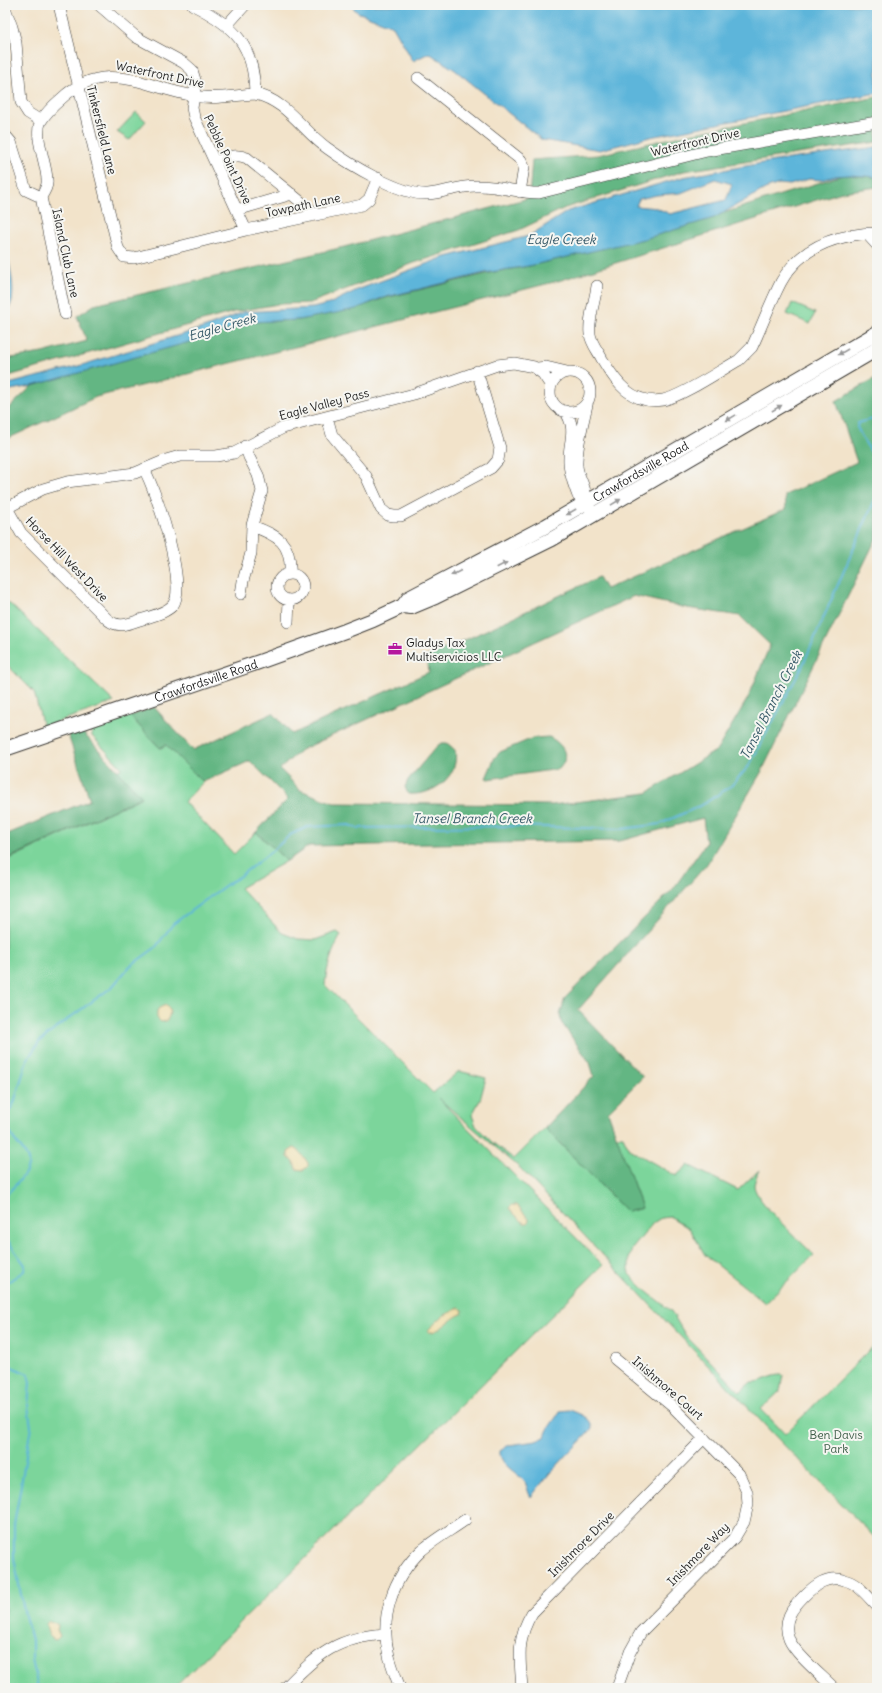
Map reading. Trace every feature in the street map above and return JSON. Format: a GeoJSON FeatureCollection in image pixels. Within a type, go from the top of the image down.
{"type":"FeatureCollection","features":[{"type":"Feature","properties":{"kind":"main road","name":"Crawfordsville Road"},"geometry":{"type":"LineString","coordinates":[[5,749],[288,652],[373,620],[403,606],[409,598],[528,536],[877,333]]}},
{"type":"Feature","properties":{"kind":"main road","name":"Crawfordsville Road"},"geometry":{"type":"LineString","coordinates":[[403,606],[411,607],[465,583],[531,550],[594,515],[877,349]]}},
{"type":"Feature","properties":{"kind":"street","name":"Pebble Point Drive"},"geometry":{"type":"LineString","coordinates":[[99,5],[136,36],[190,68],[196,79],[196,90],[193,96],[192,108],[194,117],[246,230]]}},
{"type":"Feature","properties":{"kind":"street"},"geometry":{"type":"LineString","coordinates":[[193,5],[212,14],[227,25],[238,36],[248,54],[254,74],[255,94]]}},
{"type":"Feature","properties":{"kind":"street"},"geometry":{"type":"LineString","coordinates":[[227,25],[245,5]]}},
{"type":"Feature","properties":{"kind":"street","name":"Tinkersfield Lane"},"geometry":{"type":"LineString","coordinates":[[60,6],[118,248],[124,257]]}},
{"type":"Feature","properties":{"kind":"street"},"geometry":{"type":"LineString","coordinates":[[5,8],[16,43],[21,102],[28,113],[41,121],[38,132],[48,181],[41,197],[26,190],[11,142],[5,135]]}},
{"type":"Feature","properties":{"kind":"street","name":"Waterfront Drive"},"geometry":{"type":"LineString","coordinates":[[41,121],[68,92],[78,85],[97,78],[114,76],[130,78],[203,98],[255,94],[268,98],[281,106],[325,146],[378,178],[401,189],[420,194],[437,193],[458,187],[479,186],[520,192],[539,193],[707,151],[877,122]]}},
{"type":"Feature","properties":{"kind":"street"},"geometry":{"type":"LineString","coordinates":[[418,78],[521,160],[524,167],[520,192]]}},
{"type":"Feature","properties":{"kind":"street"},"geometry":{"type":"LineString","coordinates":[[215,162],[224,158],[240,155],[247,158],[317,215]]}},
{"type":"Feature","properties":{"kind":"street","name":"Towpath Lane"},"geometry":{"type":"LineString","coordinates":[[124,257],[134,258],[246,230],[364,204],[372,194],[378,178]]}},
{"type":"Feature","properties":{"kind":"street"},"geometry":{"type":"LineString","coordinates":[[237,210],[292,194]]}},
{"type":"Feature","properties":{"kind":"street","name":"Island Club Lane"},"geometry":{"type":"LineString","coordinates":[[41,197],[65,314]]}},
{"type":"Feature","properties":{"kind":"street"},"geometry":{"type":"LineString","coordinates":[[597,286],[590,333],[593,343],[611,375],[623,388],[633,395],[650,400],[664,400],[677,396],[739,360],[748,353],[781,282],[793,267],[804,257],[828,241],[848,235],[872,233],[877,245]]}},
{"type":"Feature","properties":{"kind":"street","name":"Eagle Valley Pass"},"geometry":{"type":"LineString","coordinates":[[6,509],[37,492],[57,485],[123,475],[180,456],[220,456],[234,453],[245,446],[283,428],[418,393],[490,366],[507,363],[524,364],[538,368],[546,367],[576,373],[585,379],[589,388],[589,397],[577,460],[578,473],[586,492],[586,501]]}},
{"type":"Feature","properties":{"kind":"street","name":"Eagle Valley Pass"},"geometry":{"type":"LineString","coordinates":[[538,368],[551,386],[550,393],[552,400],[556,406],[565,411],[570,419],[572,431],[569,460],[570,473],[578,496],[586,501],[594,515]]}},
{"type":"Feature","properties":{"kind":"street"},"geometry":{"type":"LineString","coordinates":[[327,416],[332,435],[366,476],[379,505],[385,513],[394,516],[403,515],[493,466],[500,455],[500,448],[477,371]]}},
{"type":"Feature","properties":{"kind":"street"},"geometry":{"type":"LineString","coordinates":[[551,386],[556,378],[567,372]]}},
{"type":"Feature","properties":{"kind":"street"},"geometry":{"type":"LineString","coordinates":[[565,411],[578,409],[585,404],[589,397]]}},
{"type":"Feature","properties":{"kind":"street"},"geometry":{"type":"LineString","coordinates":[[241,594],[251,553],[252,526],[262,496],[262,485],[245,446]]}},
{"type":"Feature","properties":{"kind":"street","name":"Horse Hill West Drive"},"geometry":{"type":"LineString","coordinates":[[6,509],[21,532],[108,620],[114,624],[122,626],[166,610],[172,605],[177,596],[174,566],[166,529],[157,499],[144,469]]}},
{"type":"Feature","properties":{"kind":"street"},"geometry":{"type":"LineString","coordinates":[[252,526],[268,532],[282,542],[290,557],[290,574]]}},
{"type":"Feature","properties":{"kind":"street"},"geometry":{"type":"LineString","coordinates":[[290,574],[299,577],[303,586],[300,596],[289,601],[280,596],[276,587],[280,577],[290,574]]}},
{"type":"Feature","properties":{"kind":"street"},"geometry":{"type":"LineString","coordinates":[[288,622],[289,601]]}},
{"type":"Feature","properties":{"kind":"street","name":"Inishmore Court"},"geometry":{"type":"LineString","coordinates":[[615,1359],[666,1400],[704,1438]]}},
{"type":"Feature","properties":{"kind":"street","name":"Inishmore Drive"},"geometry":{"type":"LineString","coordinates":[[522,1688],[519,1653],[520,1640],[526,1624],[534,1611],[704,1438]]}},
{"type":"Feature","properties":{"kind":"street","name":"Inishmore Way"},"geometry":{"type":"LineString","coordinates":[[618,1688],[630,1652],[641,1632],[735,1537],[745,1519],[748,1499],[741,1477],[704,1438]]}},
{"type":"Feature","properties":{"kind":"street"},"geometry":{"type":"LineString","coordinates":[[400,1688],[389,1656],[386,1634],[386,1619],[389,1603],[396,1583],[405,1569],[423,1549],[465,1520]]}},
{"type":"Feature","properties":{"kind":"street"},"geometry":{"type":"LineString","coordinates":[[834,1688],[793,1647],[788,1638],[786,1626],[789,1614],[794,1606],[817,1584],[834,1578],[854,1584],[877,1606]]}},
{"type":"Feature","properties":{"kind":"street"},"geometry":{"type":"LineString","coordinates":[[285,1688],[308,1665],[330,1648],[355,1638],[386,1634]]}},
{"type":"Feature","properties":{"kind":"green space"},"geometry":{"type":"Polygon","coordinates":[[[877,97],[877,142],[684,171],[565,208],[519,230],[414,263],[310,303],[278,304],[234,312],[5,377],[5,359],[42,353],[87,341],[77,316],[94,305],[344,247],[529,198],[532,160],[598,155],[694,133],[877,97]]]}},
{"type":"Feature","properties":{"kind":"green space"},"geometry":{"type":"Polygon","coordinates":[[[136,112],[146,121],[129,140],[117,132],[136,112]]]}},
{"type":"Feature","properties":{"kind":"green space"},"geometry":{"type":"Polygon","coordinates":[[[843,175],[877,177],[877,187],[842,192],[558,281],[96,397],[5,440],[5,412],[32,386],[251,322],[298,320],[362,306],[385,298],[494,272],[529,266],[658,234],[843,175]]]}},
{"type":"Feature","properties":{"kind":"green space"},"geometry":{"type":"Polygon","coordinates":[[[792,303],[815,313],[810,324],[787,314],[792,303]]]}},
{"type":"Feature","properties":{"kind":"green space"},"geometry":{"type":"Polygon","coordinates":[[[877,377],[877,537],[762,771],[707,864],[578,1010],[643,1077],[608,1112],[642,1208],[627,1212],[545,1128],[594,1076],[590,1063],[561,1022],[560,1015],[565,998],[673,889],[706,843],[703,818],[620,841],[309,846],[287,861],[256,832],[288,799],[250,761],[203,782],[166,745],[160,748],[130,716],[154,707],[193,750],[273,713],[292,734],[429,672],[426,657],[599,577],[606,589],[786,509],[785,495],[857,462],[836,401],[877,377]],[[634,596],[301,750],[280,769],[300,790],[334,803],[552,805],[647,793],[717,750],[748,698],[770,645],[740,616],[687,608],[634,596]]]}},
{"type":"Feature","properties":{"kind":"green space"},"geometry":{"type":"Polygon","coordinates":[[[5,601],[114,702],[43,727],[34,692],[5,663],[5,601]]]}},
{"type":"Feature","properties":{"kind":"green space","name":"Ben Davis Park"},"geometry":{"type":"Polygon","coordinates":[[[130,716],[160,748],[166,745],[203,782],[184,802],[234,854],[256,832],[287,861],[240,888],[282,933],[298,939],[315,940],[337,932],[341,935],[330,959],[325,985],[433,1093],[459,1071],[486,1078],[480,1100],[472,1115],[476,1126],[493,1143],[514,1159],[545,1128],[627,1212],[642,1208],[616,1136],[623,1136],[629,1149],[676,1176],[688,1165],[738,1190],[759,1170],[754,1185],[756,1192],[770,1211],[814,1255],[765,1303],[705,1255],[690,1229],[671,1217],[661,1218],[653,1223],[632,1249],[629,1257],[629,1274],[646,1291],[671,1311],[686,1336],[740,1392],[751,1382],[783,1375],[780,1391],[761,1409],[785,1434],[877,1342],[877,1540],[779,1440],[520,1168],[438,1098],[603,1265],[174,1688],[5,1688],[5,861],[142,797],[117,771],[122,768],[92,736],[91,731],[130,716]]]}},
{"type":"Feature","properties":{"kind":"green space"},"geometry":{"type":"Polygon","coordinates":[[[76,725],[142,797],[5,860],[5,835],[90,800],[66,729],[76,725]]]}},
{"type":"Feature","properties":{"kind":"green space"},"geometry":{"type":"Polygon","coordinates":[[[549,737],[558,743],[564,751],[565,755],[563,764],[559,769],[488,779],[486,778],[495,757],[500,752],[533,738],[549,737]]]}},
{"type":"Feature","properties":{"kind":"green space"},"geometry":{"type":"Polygon","coordinates":[[[441,743],[447,743],[455,750],[453,769],[449,776],[443,783],[427,792],[408,794],[405,787],[408,780],[441,743]]]}},
{"type":"Feature","properties":{"kind":"sand"},"geometry":{"type":"Polygon","coordinates":[[[166,1005],[170,1011],[169,1017],[166,1021],[161,1022],[157,1018],[157,1011],[159,1008],[166,1005]]]}},
{"type":"Feature","properties":{"kind":"sand"},"geometry":{"type":"Polygon","coordinates":[[[294,1148],[300,1152],[308,1163],[308,1167],[303,1170],[296,1169],[294,1162],[288,1157],[288,1152],[294,1148]]]}},
{"type":"Feature","properties":{"kind":"sand"},"geometry":{"type":"Polygon","coordinates":[[[512,1205],[517,1205],[529,1219],[528,1223],[524,1223],[510,1210],[509,1208],[512,1205]]]}},
{"type":"Feature","properties":{"kind":"sand"},"geometry":{"type":"Polygon","coordinates":[[[459,1308],[463,1310],[462,1314],[441,1328],[428,1332],[429,1329],[443,1316],[459,1308]]]}},
{"type":"Feature","properties":{"kind":"sand"},"geometry":{"type":"Polygon","coordinates":[[[49,1621],[58,1625],[57,1630],[60,1636],[56,1640],[50,1636],[48,1632],[46,1624],[49,1621]]]}},
{"type":"Feature","properties":{"kind":"water"},"geometry":{"type":"Polygon","coordinates":[[[351,5],[877,5],[877,93],[650,137],[600,150],[542,140],[455,70],[429,53],[413,61],[393,26],[357,12],[351,5]]]}},
{"type":"Feature","properties":{"kind":"water","name":"Eagle Creek"},"geometry":{"type":"Polygon","coordinates":[[[877,147],[877,177],[850,175],[835,176],[821,180],[809,179],[790,185],[779,184],[765,189],[714,218],[644,239],[529,266],[485,273],[382,298],[356,309],[298,320],[251,322],[197,340],[32,386],[5,391],[5,385],[82,365],[206,327],[244,312],[313,308],[329,304],[357,290],[442,258],[529,236],[568,211],[683,177],[775,161],[877,147]],[[715,179],[681,193],[657,195],[639,199],[636,206],[657,208],[670,214],[726,200],[732,184],[715,179]]]}},
{"type":"Feature","properties":{"kind":"water"},"geometry":{"type":"Polygon","coordinates":[[[5,244],[11,270],[13,290],[10,307],[5,313],[5,244]]]}},
{"type":"Feature","properties":{"kind":"water"},"geometry":{"type":"Polygon","coordinates":[[[570,1410],[587,1419],[590,1422],[592,1429],[549,1474],[531,1497],[525,1482],[505,1464],[500,1456],[500,1451],[509,1445],[536,1441],[545,1437],[560,1411],[570,1410]]]}},
{"type":"Feature","properties":{"kind":"waterway","name":"Tansel Branch Creek"},"geometry":{"type":"LineString","coordinates":[[877,418],[858,423],[857,427],[877,461]]}},
{"type":"Feature","properties":{"kind":"waterway","name":"Tansel Branch Creek"},"geometry":{"type":"LineString","coordinates":[[5,1118],[14,1103],[27,1060],[39,1042],[112,987],[130,966],[155,948],[173,924],[236,879],[290,835],[307,827],[349,825],[356,828],[511,826],[622,829],[660,824],[702,805],[731,786],[749,766],[802,667],[877,495]]}},
{"type":"Feature","properties":{"kind":"waterway","name":"Tansel Branch Creek"},"geometry":{"type":"LineString","coordinates":[[5,1122],[14,1139],[27,1157],[28,1162],[28,1167],[22,1178],[5,1196]]}},
{"type":"Feature","properties":{"kind":"waterway","name":"Tansel Branch Creek"},"geometry":{"type":"LineString","coordinates":[[5,1237],[25,1265],[24,1271],[5,1284]]}},
{"type":"Feature","properties":{"kind":"waterway","name":"Tansel Branch Creek"},"geometry":{"type":"LineString","coordinates":[[5,1364],[28,1374],[30,1382],[28,1406],[31,1427],[14,1525],[14,1558],[25,1616],[32,1640],[32,1659],[38,1688]]}},
{"type":"Feature","properties":{"kind":"place","name":"Gladys Tax Multiservicios LLC"},"geometry":{"type":"Point","coordinates":[395,649]}}]}
